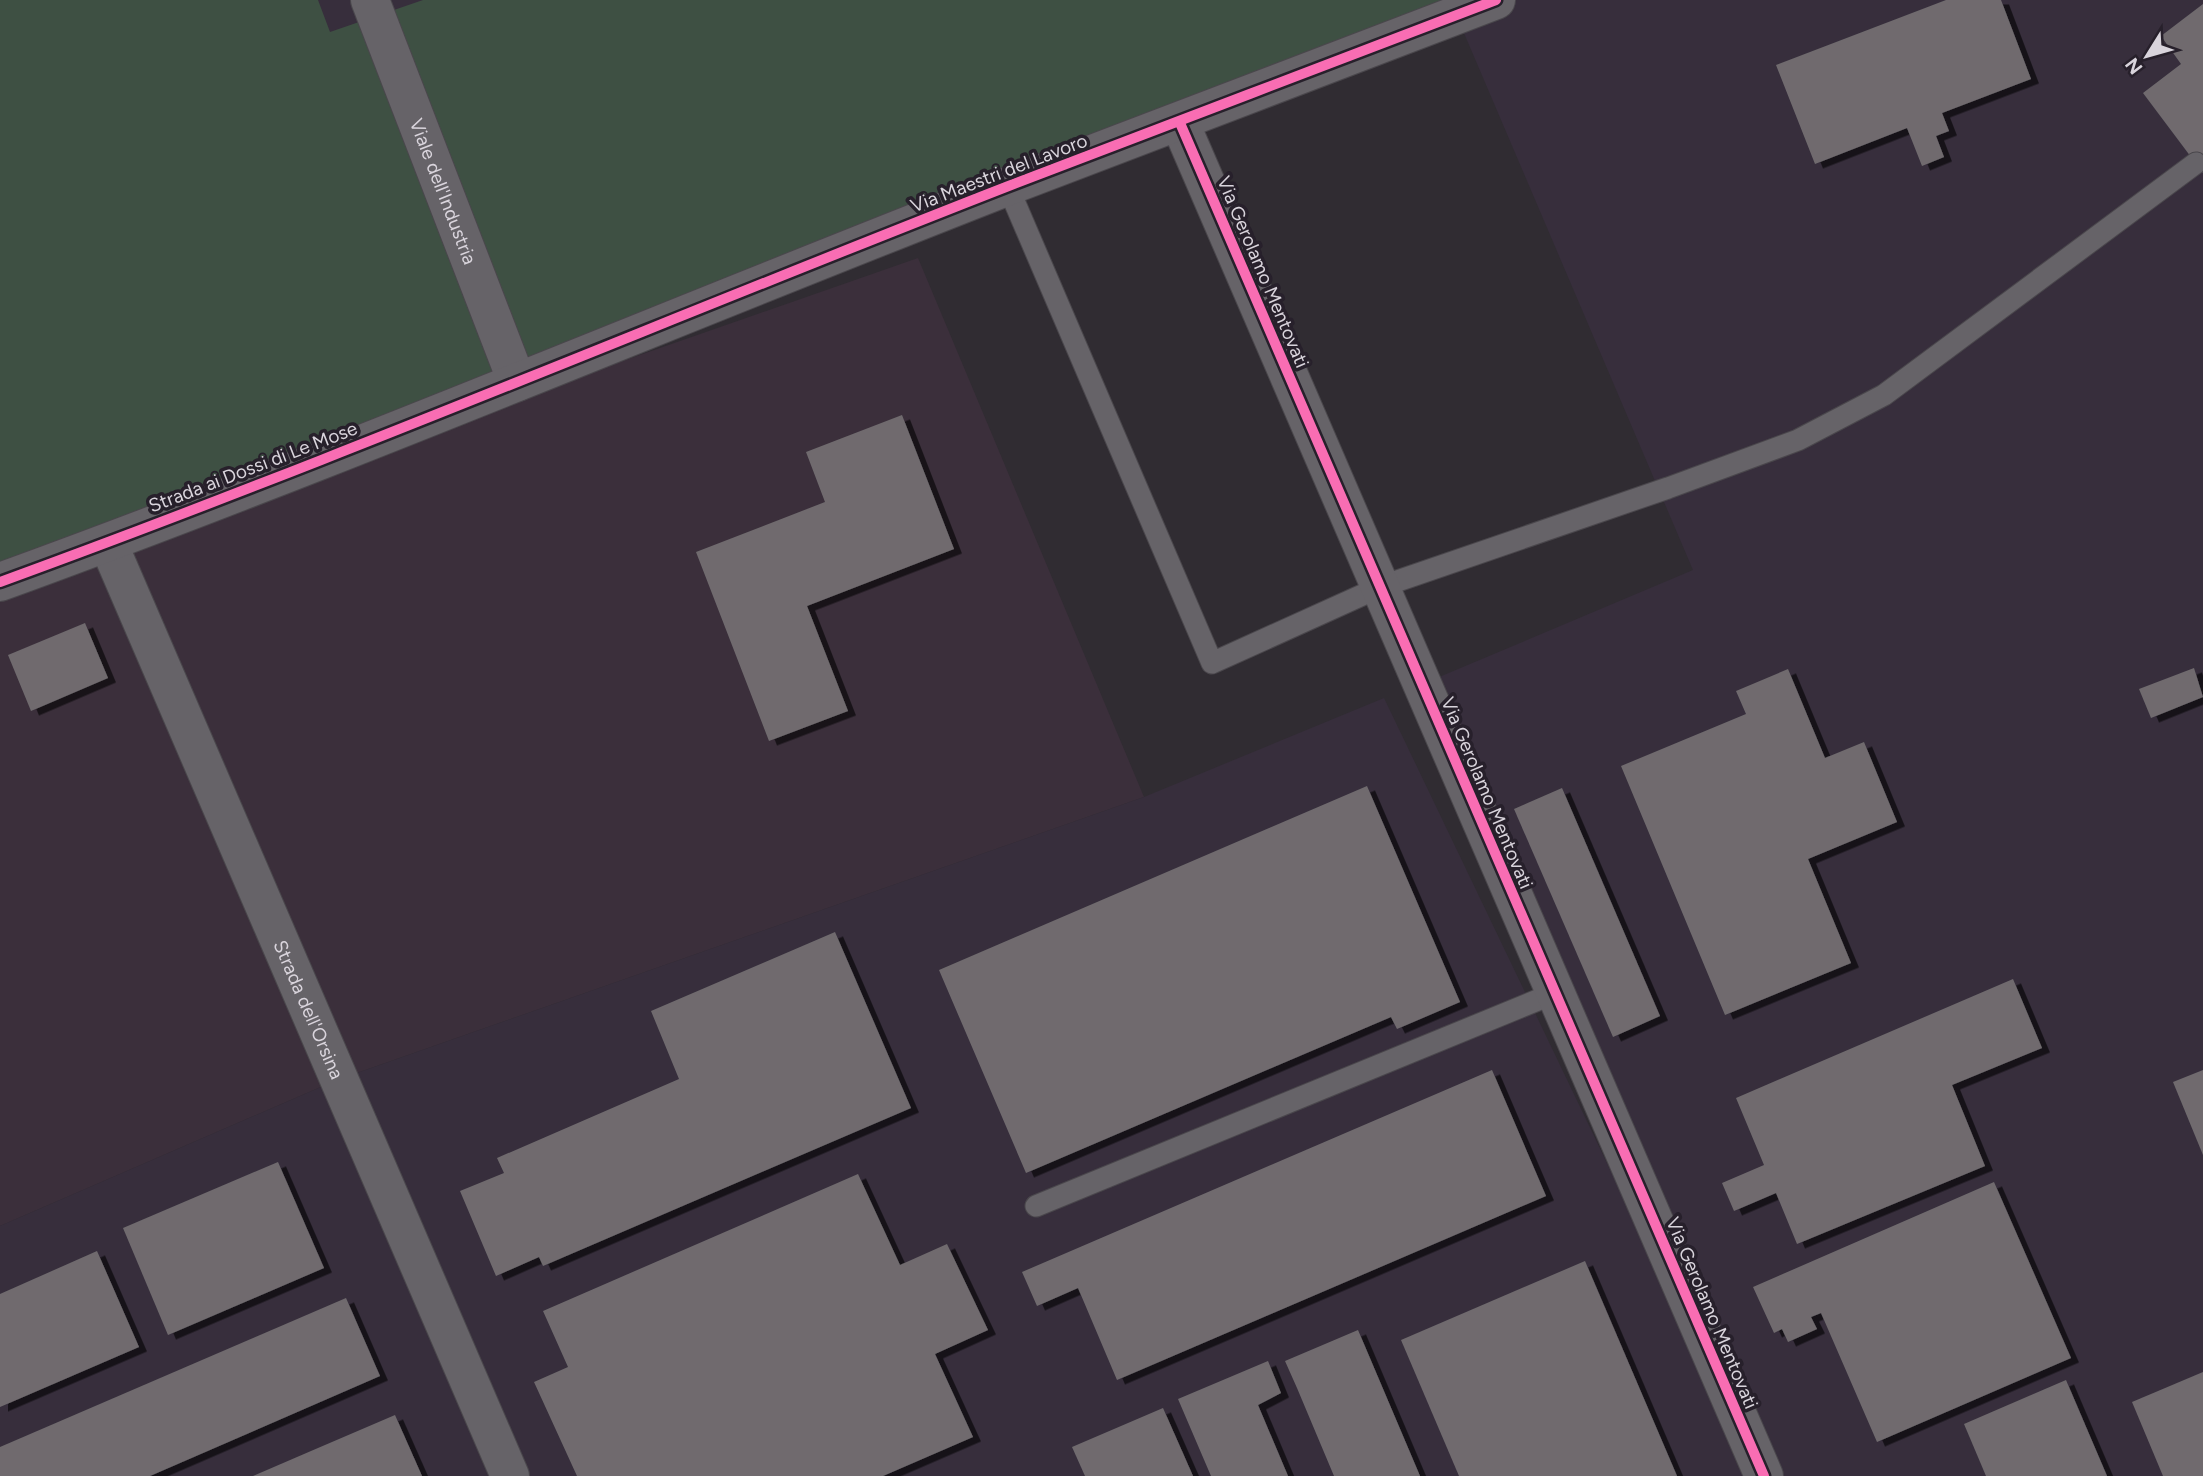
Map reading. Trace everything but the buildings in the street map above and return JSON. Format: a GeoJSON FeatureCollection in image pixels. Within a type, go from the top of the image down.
{"type":"FeatureCollection","features":[{"type":"Feature","properties":{"kind":"street","name":"Viale dell'Industria"},"geometry":{"type":"LineString","coordinates":[[370,0],[517,382]]}},
{"type":"Feature","properties":{"kind":"street","name":"Via Maestri del Lavoro"},"geometry":{"type":"LineString","coordinates":[[517,382],[1008,187],[1496,0]]}},
{"type":"Feature","properties":{"kind":"street","name":"Via Gerolamo Mentovati"},"geometry":{"type":"LineString","coordinates":[[1180,123],[1764,1476]]}},
{"type":"Feature","properties":{"kind":"street","name":"Strada ai Dossi di Le Mose"},"geometry":{"type":"LineString","coordinates":[[0,582],[108,543],[517,382]]}},
{"type":"Feature","properties":{"kind":"street","name":"Strada dell'Orsina"},"geometry":{"type":"LineString","coordinates":[[108,543],[510,1476]]}},
{"type":"Feature","properties":{"kind":"lane"},"geometry":{"type":"LineString","coordinates":[[1008,187],[1212,663],[1380,587],[1785,445],[1895,387],[2196,163]]}},
{"type":"Feature","properties":{"kind":"lane"},"geometry":{"type":"LineString","coordinates":[[1036,1206],[1555,993]]}},
{"type":"Feature","properties":{"kind":"shaded area"},"geometry":{"type":"Polygon","coordinates":[[[0,0],[2203,0],[2203,1476],[1767,1476],[1432,680],[1693,570],[1455,12],[102,542],[0,0]]]}},
{"type":"Feature","properties":{"kind":"shaded area"},"geometry":{"type":"Polygon","coordinates":[[[918,258],[1144,797],[337,1080],[0,1226],[0,578],[918,258]]]}},
{"type":"Feature","properties":{"kind":"shaded area"},"geometry":{"type":"Polygon","coordinates":[[[1384,698],[1757,1476],[0,1476],[0,1226],[337,1080],[1144,797],[1384,698]]]}},
{"type":"Feature","properties":{"kind":"green space"},"geometry":{"type":"Polygon","coordinates":[[[0,0],[318,0],[330,32],[423,0],[1449,0],[0,578],[0,0]]]}},
{"type":"Feature","properties":{"kind":"cycle path"},"geometry":{"type":"LineString","coordinates":[[0,582],[378,438],[1006,187],[1496,0]]}},
{"type":"Feature","properties":{"kind":"cycle path"},"geometry":{"type":"LineString","coordinates":[[1180,123],[1764,1476]]}}]}
